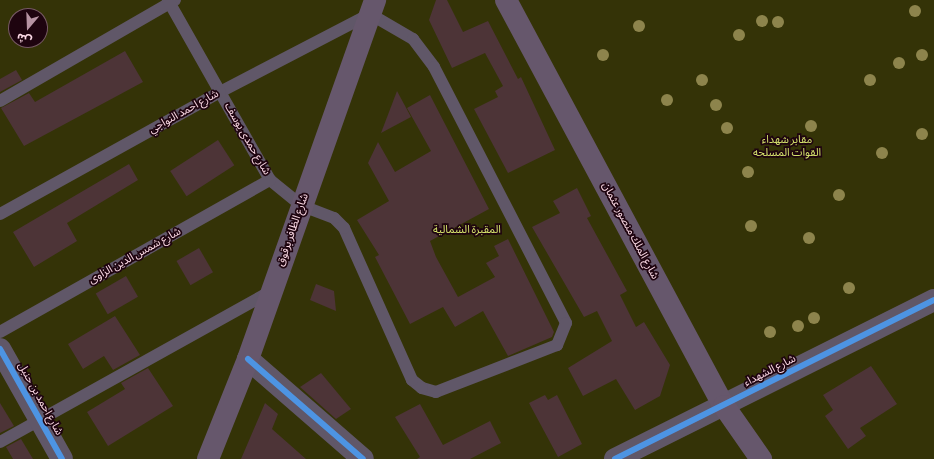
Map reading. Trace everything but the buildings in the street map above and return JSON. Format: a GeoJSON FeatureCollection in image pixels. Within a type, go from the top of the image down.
{"type":"FeatureCollection","features":[{"type":"Feature","properties":{"kind":"main road","name":"شارع الملك منصور عثمان"},"geometry":{"type":"LineString","coordinates":[[506,0],[724,406],[761,459]]}},
{"type":"Feature","properties":{"kind":"main road","name":"شارع الظافر برقوق"},"geometry":{"type":"LineString","coordinates":[[208,459],[248,359],[372,7]]}},
{"type":"Feature","properties":{"kind":"street","name":"شارع الشهداء"},"geometry":{"type":"LineString","coordinates":[[615,459],[934,300]]}},
{"type":"Feature","properties":{"kind":"street","name":"شارع احمد بن حنبل"},"geometry":{"type":"LineString","coordinates":[[0,349],[41,419],[62,459]]}},
{"type":"Feature","properties":{"kind":"street"},"geometry":{"type":"LineString","coordinates":[[248,359],[363,459]]}},
{"type":"Feature","properties":{"kind":"lane","name":"شارع حمدى يوسف"},"geometry":{"type":"LineString","coordinates":[[171,1],[270,180],[302,206],[334,218],[344,228],[412,380],[422,388],[436,392],[557,345],[562,336],[566,322],[434,67],[412,39],[372,7]]}},
{"type":"Feature","properties":{"kind":"lane"},"geometry":{"type":"LineString","coordinates":[[0,101],[171,1]]}},
{"type":"Feature","properties":{"kind":"lane","name":"شارع احمد النواجي"},"geometry":{"type":"LineString","coordinates":[[0,214],[372,7]]}},
{"type":"Feature","properties":{"kind":"lane","name":"شارع شمس الدين الزاوى"},"geometry":{"type":"LineString","coordinates":[[0,332],[270,180]]}},
{"type":"Feature","properties":{"kind":"lane"},"geometry":{"type":"LineString","coordinates":[[0,442],[272,290]]}},
{"type":"Feature","properties":{"kind":"green space","name":"المقبرة الشمالية"},"geometry":{"type":"Polygon","coordinates":[[[0,0],[934,0],[934,459],[0,459],[0,0]]]}},
{"type":"Feature","properties":{"kind":"cycle path"},"geometry":{"type":"LineString","coordinates":[[615,459],[934,300]]}},
{"type":"Feature","properties":{"kind":"cycle path"},"geometry":{"type":"LineString","coordinates":[[0,349],[62,459]]}},
{"type":"Feature","properties":{"kind":"cycle path"},"geometry":{"type":"LineString","coordinates":[[248,359],[363,459]]}},
{"type":"Feature","properties":{"kind":"park label","name":"مقابر شهداء القوات المسلحه"},"geometry":{"type":"Point","coordinates":[787,147]}}]}
